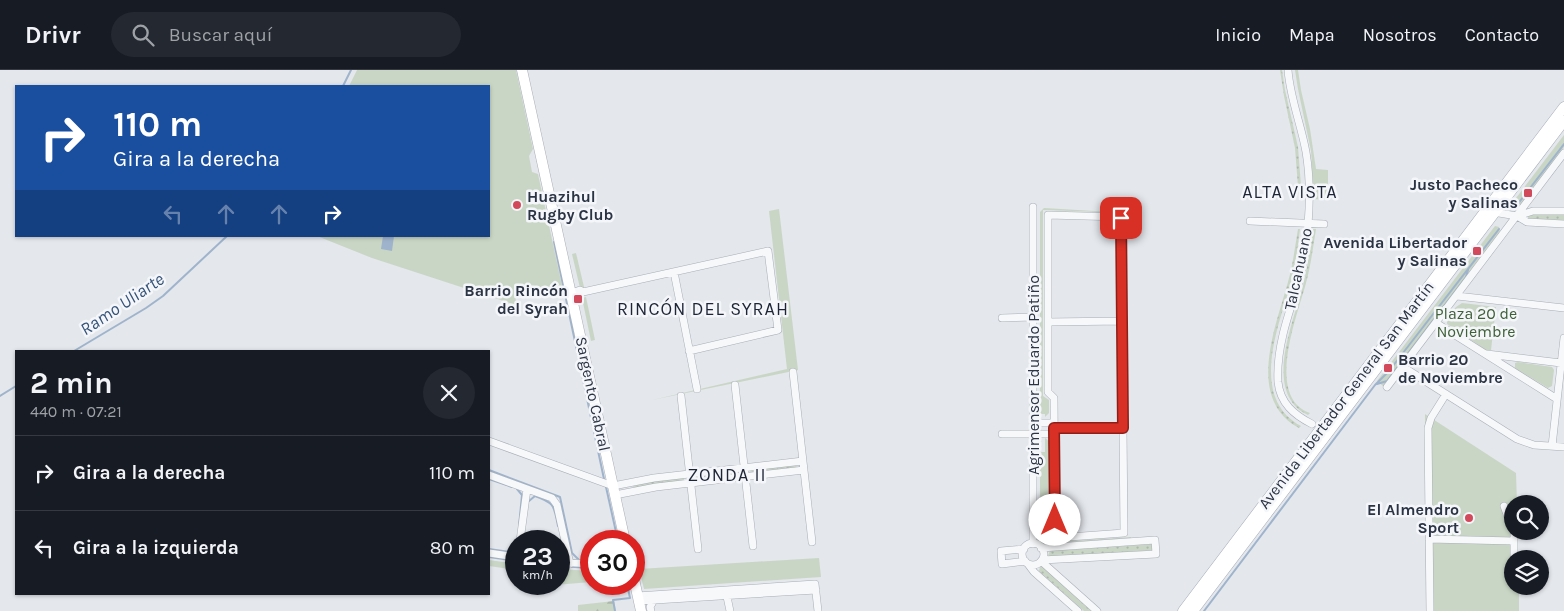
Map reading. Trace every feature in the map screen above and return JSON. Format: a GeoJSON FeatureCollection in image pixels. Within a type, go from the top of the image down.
{"type":"FeatureCollection","features":[{"type":"Feature","properties":{"kind":"main road","name":"Sargento Cabral"},"geometry":{"type":"LineString","coordinates":[[522,70],[623,530]]}},
{"type":"Feature","properties":{"kind":"main road","name":"Avenida Libertador General San Martín"},"geometry":{"type":"LineString","coordinates":[[1183,611],[1241,541],[1491,210],[1564,107]]}},
{"type":"Feature","properties":{"kind":"main road","name":"Avenida Libertador General San Martín"},"geometry":{"type":"LineString","coordinates":[[1491,210],[1564,121]]}},
{"type":"Feature","properties":{"kind":"main road","name":"Avenida Libertador General San Martín"},"geometry":{"type":"LineString","coordinates":[[1194,611],[1241,541]]}},
{"type":"Feature","properties":{"kind":"street","name":"Talcahuano"},"geometry":{"type":"LineString","coordinates":[[1288,70],[1288,79],[1306,152],[1309,187],[1308,223],[1298,282],[1282,342],[1278,381],[1282,397],[1288,407],[1298,417],[1312,424]]}},
{"type":"Feature","properties":{"kind":"street"},"geometry":{"type":"LineString","coordinates":[[1387,387],[1564,153]]}},
{"type":"Feature","properties":{"kind":"street","name":"Agrimensor Eduardo Patiño"},"geometry":{"type":"LineString","coordinates":[[1033,207],[1033,544]]}},
{"type":"Feature","properties":{"kind":"street"},"geometry":{"type":"LineString","coordinates":[[1491,210],[1517,216],[1527,222],[1564,224]]}},
{"type":"Feature","properties":{"kind":"street"},"geometry":{"type":"LineString","coordinates":[[1517,216],[1533,210],[1564,211]]}},
{"type":"Feature","properties":{"kind":"street"},"geometry":{"type":"LineString","coordinates":[[1048,215],[1121,218],[1124,533],[1055,538],[1054,398],[1048,392],[1048,322],[1048,215]]}},
{"type":"Feature","properties":{"kind":"street"},"geometry":{"type":"LineString","coordinates":[[1250,221],[1324,224]]}},
{"type":"Feature","properties":{"kind":"street"},"geometry":{"type":"LineString","coordinates":[[572,295],[580,290],[583,292],[768,251],[778,330],[689,351]]}},
{"type":"Feature","properties":{"kind":"street"},"geometry":{"type":"LineString","coordinates":[[674,272],[696,389]]}},
{"type":"Feature","properties":{"kind":"street"},"geometry":{"type":"LineString","coordinates":[[1457,296],[1564,308]]}},
{"type":"Feature","properties":{"kind":"street"},"geometry":{"type":"LineString","coordinates":[[1002,318],[1033,317]]}},
{"type":"Feature","properties":{"kind":"street"},"geometry":{"type":"LineString","coordinates":[[1048,322],[1122,320]]}},
{"type":"Feature","properties":{"kind":"street"},"geometry":{"type":"LineString","coordinates":[[1436,323],[1557,399]]}},
{"type":"Feature","properties":{"kind":"street"},"geometry":{"type":"LineString","coordinates":[[1552,446],[1564,338]]}},
{"type":"Feature","properties":{"kind":"street"},"geometry":{"type":"LineString","coordinates":[[1485,354],[1561,362]]}},
{"type":"Feature","properties":{"kind":"street"},"geometry":{"type":"LineString","coordinates":[[1403,366],[1518,439],[1534,445],[1564,447]]}},
{"type":"Feature","properties":{"kind":"street"},"geometry":{"type":"LineString","coordinates":[[793,372],[812,542]]}},
{"type":"Feature","properties":{"kind":"street"},"geometry":{"type":"LineString","coordinates":[[735,385],[753,546]]}},
{"type":"Feature","properties":{"kind":"street"},"geometry":{"type":"LineString","coordinates":[[1430,611],[1428,428],[1431,418],[1446,394]]}},
{"type":"Feature","properties":{"kind":"street"},"geometry":{"type":"LineString","coordinates":[[681,396],[698,549]]}},
{"type":"Feature","properties":{"kind":"street"},"geometry":{"type":"LineString","coordinates":[[1033,423],[1054,428],[1123,428]]}},
{"type":"Feature","properties":{"kind":"street"},"geometry":{"type":"LineString","coordinates":[[1002,434],[1033,434],[1054,428]]}},
{"type":"Feature","properties":{"kind":"street"},"geometry":{"type":"LineString","coordinates":[[490,441],[614,491],[804,470]]}},
{"type":"Feature","properties":{"kind":"street"},"geometry":{"type":"LineString","coordinates":[[614,491],[654,478],[803,461]]}},
{"type":"Feature","properties":{"kind":"street"},"geometry":{"type":"LineString","coordinates":[[490,475],[552,498],[557,505],[563,530]]}},
{"type":"Feature","properties":{"kind":"street"},"geometry":{"type":"LineString","coordinates":[[521,530],[527,489]]}},
{"type":"Feature","properties":{"kind":"street"},"geometry":{"type":"LineString","coordinates":[[1429,539],[1514,541],[1514,550]]}},
{"type":"Feature","properties":{"kind":"street"},"geometry":{"type":"LineString","coordinates":[[1024,549],[1001,550],[1002,564],[1027,562],[1035,565],[1042,561],[1156,554],[1155,540],[1041,548],[1029,544],[1022,553],[1027,562],[1034,572],[1078,611]]}},
{"type":"Feature","properties":{"kind":"street"},"geometry":{"type":"LineString","coordinates":[[1041,548],[1044,554],[1042,561]]}},
{"type":"Feature","properties":{"kind":"street"},"geometry":{"type":"LineString","coordinates":[[490,553],[505,555]]}},
{"type":"Feature","properties":{"kind":"street"},"geometry":{"type":"LineString","coordinates":[[1042,561],[1097,611]]}},
{"type":"Feature","properties":{"kind":"street"},"geometry":{"type":"LineString","coordinates":[[570,564],[580,564]]}},
{"type":"Feature","properties":{"kind":"street"},"geometry":{"type":"LineString","coordinates":[[639,603],[669,596],[767,590],[816,590],[818,611]]}},
{"type":"Feature","properties":{"kind":"street"},"geometry":{"type":"LineString","coordinates":[[726,593],[730,611]]}},
{"type":"Feature","properties":{"kind":"street"},"geometry":{"type":"LineString","coordinates":[[639,603],[669,596]]}},
{"type":"Feature","properties":{"kind":"street"},"geometry":{"type":"LineString","coordinates":[[651,611],[650,608],[654,600]]}},
{"type":"Feature","properties":{"kind":"green space","name":"Huazihul Rugby Club"},"geometry":{"type":"Polygon","coordinates":[[[357,70],[516,70],[533,149],[529,156],[532,172],[538,174],[564,295],[515,289],[516,305],[372,258],[320,237],[490,237],[490,85],[350,85],[357,70]]]}},
{"type":"Feature","properties":{"kind":"green space"},"geometry":{"type":"Polygon","coordinates":[[[1280,70],[1282,70],[1298,147],[1302,199],[1299,199],[1295,148],[1280,70]]]}},
{"type":"Feature","properties":{"kind":"green space"},"geometry":{"type":"Polygon","coordinates":[[[1295,70],[1298,70],[1316,169],[1328,170],[1328,200],[1314,199],[1311,151],[1295,70]]]}},
{"type":"Feature","properties":{"kind":"green space"},"geometry":{"type":"Polygon","coordinates":[[[1564,135],[1564,147],[1520,205],[1517,206],[1513,202],[1564,135]]]}},
{"type":"Feature","properties":{"kind":"green space"},"geometry":{"type":"Polygon","coordinates":[[[1044,208],[1128,213],[1043,210],[1043,396],[1049,400],[1049,413],[1045,417],[1045,414],[1040,414],[1040,212],[1044,208]]]}},
{"type":"Feature","properties":{"kind":"green space"},"geometry":{"type":"Polygon","coordinates":[[[779,209],[798,370],[652,400],[787,369],[769,211],[779,209]]]}},
{"type":"Feature","properties":{"kind":"green space"},"geometry":{"type":"Polygon","coordinates":[[[1530,214],[1564,215],[1564,220],[1530,219],[1528,217],[1530,214]]]}},
{"type":"Feature","properties":{"kind":"green space"},"geometry":{"type":"Polygon","coordinates":[[[1495,226],[1499,227],[1500,231],[1383,386],[1377,381],[1495,226]]]}},
{"type":"Feature","properties":{"kind":"green space"},"geometry":{"type":"Polygon","coordinates":[[[1298,229],[1300,229],[1292,276],[1275,339],[1271,379],[1275,397],[1285,413],[1301,426],[1299,428],[1283,415],[1273,399],[1269,381],[1272,340],[1290,275],[1298,229]]]}},
{"type":"Feature","properties":{"kind":"green space"},"geometry":{"type":"Polygon","coordinates":[[[1313,229],[1316,229],[1311,263],[1292,334],[1286,373],[1289,390],[1296,404],[1310,413],[1308,415],[1294,405],[1287,392],[1284,358],[1304,282],[1313,229]]]}},
{"type":"Feature","properties":{"kind":"green space"},"geometry":{"type":"Polygon","coordinates":[[[576,253],[584,287],[580,288],[572,254],[576,253]]]}},
{"type":"Feature","properties":{"kind":"green space"},"geometry":{"type":"Polygon","coordinates":[[[586,297],[595,340],[591,341],[582,298],[586,297]]]}},
{"type":"Feature","properties":{"kind":"green space","name":"Plaza 20 de Noviembre"},"geometry":{"type":"Polygon","coordinates":[[[1462,303],[1496,307],[1491,350],[1486,350],[1447,324],[1447,318],[1462,303]]]}},
{"type":"Feature","properties":{"kind":"green space"},"geometry":{"type":"Polygon","coordinates":[[[1515,363],[1552,367],[1554,370],[1552,386],[1548,388],[1515,368],[1515,363]]]}},
{"type":"Feature","properties":{"kind":"green space","name":"El Almendro Sport"},"geometry":{"type":"Polygon","coordinates":[[[1425,414],[1516,473],[1517,495],[1504,495],[1504,540],[1518,540],[1518,550],[1504,550],[1504,595],[1519,595],[1519,611],[1426,611],[1425,414]]]}},
{"type":"Feature","properties":{"kind":"green space"},"geometry":{"type":"Polygon","coordinates":[[[1045,438],[1050,442],[1050,542],[1131,538],[1044,544],[1040,540],[1040,452],[1045,452],[1045,438]]]}},
{"type":"Feature","properties":{"kind":"green space"},"geometry":{"type":"Polygon","coordinates":[[[796,465],[797,468],[750,472],[751,470],[796,465]]]}},
{"type":"Feature","properties":{"kind":"green space"},"geometry":{"type":"Polygon","coordinates":[[[738,472],[738,474],[697,479],[696,477],[738,472]]]}},
{"type":"Feature","properties":{"kind":"green space"},"geometry":{"type":"Polygon","coordinates":[[[684,478],[684,480],[634,488],[633,486],[655,481],[684,478]]]}},
{"type":"Feature","properties":{"kind":"green space"},"geometry":{"type":"Polygon","coordinates":[[[1156,544],[1156,550],[1051,557],[1048,555],[1050,551],[1156,544]]]}},
{"type":"Feature","properties":{"kind":"green space"},"geometry":{"type":"Polygon","coordinates":[[[819,558],[821,577],[645,589],[645,569],[819,558]]]}},
{"type":"Feature","properties":{"kind":"green space"},"geometry":{"type":"Polygon","coordinates":[[[490,560],[505,562],[505,568],[490,566],[490,560]]]}},
{"type":"Feature","properties":{"kind":"green space"},"geometry":{"type":"Polygon","coordinates":[[[1040,567],[1043,567],[1091,611],[1084,611],[1039,571],[1040,567]]]}},
{"type":"Feature","properties":{"kind":"green space"},"geometry":{"type":"Polygon","coordinates":[[[570,570],[580,570],[580,583],[570,584],[570,570]]]}},
{"type":"Feature","properties":{"kind":"green space"},"geometry":{"type":"Polygon","coordinates":[[[614,601],[616,611],[578,611],[578,605],[614,601]]]}},
{"type":"Feature","properties":{"kind":"water"},"geometry":{"type":"Polygon","coordinates":[[[383,237],[394,237],[392,251],[381,249],[383,237]]]}},
{"type":"Feature","properties":{"kind":"waterway","name":"Ramo Uliarte"},"geometry":{"type":"LineString","coordinates":[[344,85],[351,70]]}},
{"type":"Feature","properties":{"kind":"waterway"},"geometry":{"type":"LineString","coordinates":[[1517,205],[1564,144]]}},
{"type":"Feature","properties":{"kind":"waterway"},"geometry":{"type":"LineString","coordinates":[[1204,611],[1375,385],[1389,371],[1499,229]]}},
{"type":"Feature","properties":{"kind":"waterway","name":"Ramo Uliarte"},"geometry":{"type":"LineString","coordinates":[[76,350],[163,296],[226,237]]}},
{"type":"Feature","properties":{"kind":"waterway"},"geometry":{"type":"LineString","coordinates":[[554,242],[604,479]]}},
{"type":"Feature","properties":{"kind":"waterway"},"geometry":{"type":"LineString","coordinates":[[1377,384],[1387,381],[1466,277],[1468,270]]}},
{"type":"Feature","properties":{"kind":"waterway","name":"Ramo Uliarte"},"geometry":{"type":"LineString","coordinates":[[0,396],[15,387]]}},
{"type":"Feature","properties":{"kind":"waterway"},"geometry":{"type":"LineString","coordinates":[[490,470],[560,497],[572,553],[579,560]]}},
{"type":"Feature","properties":{"kind":"waterway"},"geometry":{"type":"LineString","coordinates":[[490,479],[512,487]]}},
{"type":"Feature","properties":{"kind":"waterway"},"geometry":{"type":"LineString","coordinates":[[606,487],[616,530]]}},
{"type":"Feature","properties":{"kind":"waterway"},"geometry":{"type":"LineString","coordinates":[[517,489],[522,495],[519,526]]}},
{"type":"Feature","properties":{"kind":"waterway"},"geometry":{"type":"LineString","coordinates":[[529,501],[535,496],[550,503],[558,526]]}},
{"type":"Feature","properties":{"kind":"waterway"},"geometry":{"type":"LineString","coordinates":[[490,549],[505,551]]}},
{"type":"Feature","properties":{"kind":"waterway"},"geometry":{"type":"LineString","coordinates":[[490,557],[505,559]]}},
{"type":"Feature","properties":{"kind":"waterway"},"geometry":{"type":"LineString","coordinates":[[570,567],[580,567]]}},
{"type":"Feature","properties":{"kind":"waterway"},"geometry":{"type":"LineString","coordinates":[[615,611],[613,600],[630,598],[629,595]]}},
{"type":"Feature","properties":{"kind":"place","name":"Justo Pacheco y Salinas"},"geometry":{"type":"Point","coordinates":[1528,193]}},
{"type":"Feature","properties":{"kind":"place","name":"Huazihul Rugby Club"},"geometry":{"type":"Point","coordinates":[517,205]}},
{"type":"Feature","properties":{"kind":"place","name":"Avenida Libertador y Salinas"},"geometry":{"type":"Point","coordinates":[1477,251]}},
{"type":"Feature","properties":{"kind":"place","name":"Barrio Rincón del Syrah"},"geometry":{"type":"Point","coordinates":[578,299]}},
{"type":"Feature","properties":{"kind":"place","name":"Barrio 20 de Noviembre"},"geometry":{"type":"Point","coordinates":[1388,368]}},
{"type":"Feature","properties":{"kind":"place","name":"El Almendro Sport"},"geometry":{"type":"Point","coordinates":[1469,518]}},
{"type":"Feature","properties":{"kind":"district","name":"ALTA VISTA"},"geometry":{"type":"Point","coordinates":[1290,192]}},
{"type":"Feature","properties":{"kind":"district","name":"RINCÓN DEL SYRAH"},"geometry":{"type":"Point","coordinates":[703,309]}},
{"type":"Feature","properties":{"kind":"district","name":"ZONDA II"},"geometry":{"type":"Point","coordinates":[727,475]}},
{"type":"Feature","properties":{"kind":"route"},"geometry":{"type":"LineString","coordinates":[[1055,520],[1054,428],[1123,428],[1121,218]]}}]}
